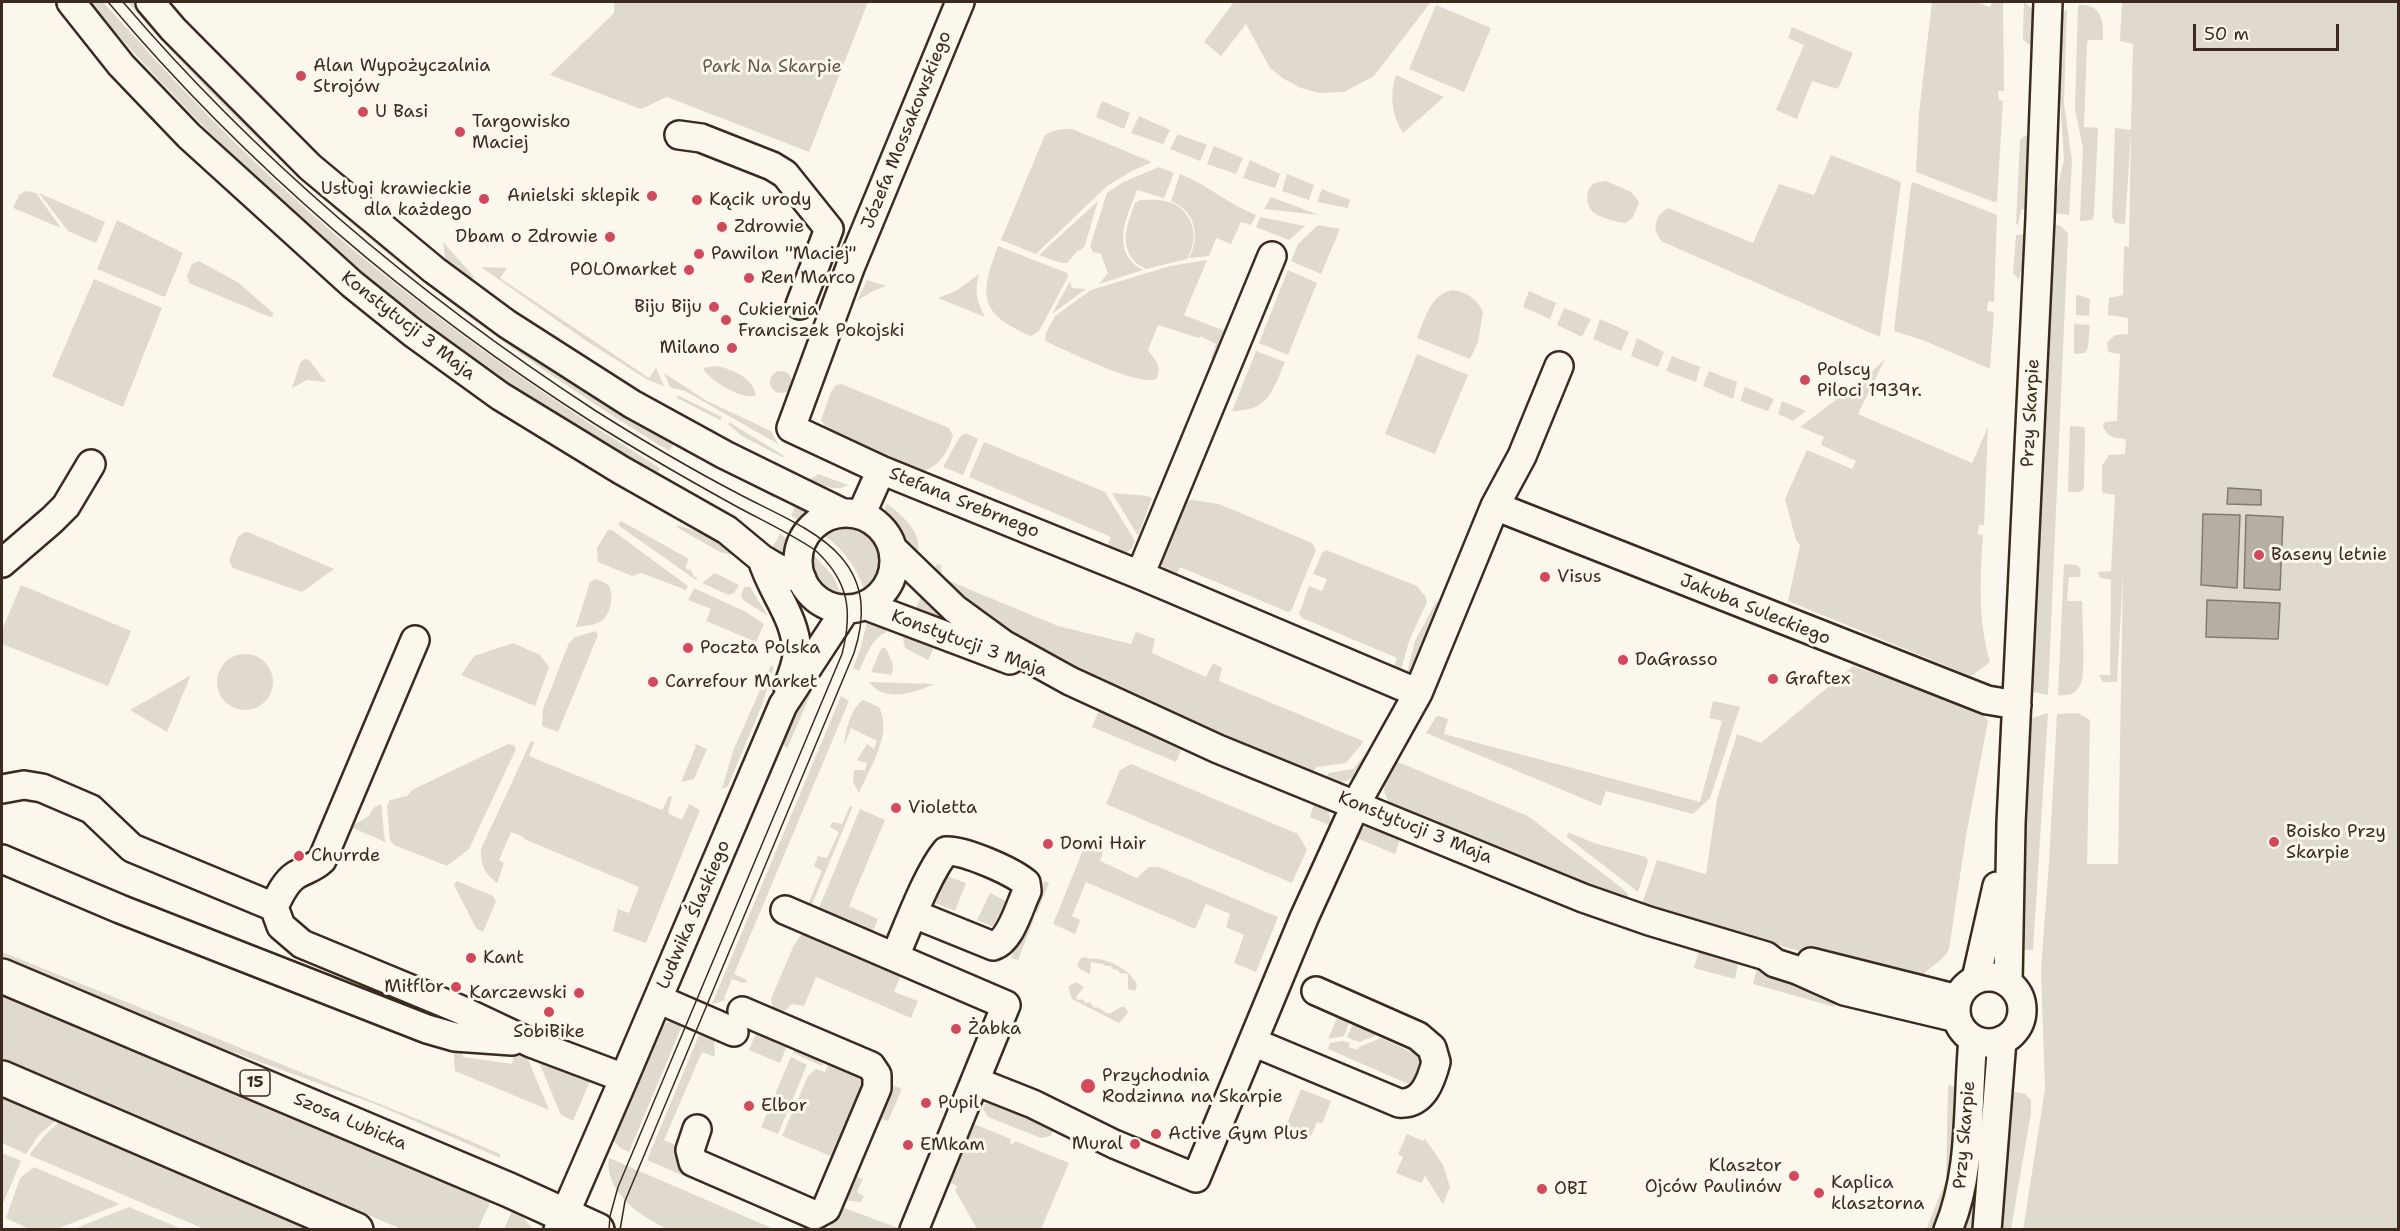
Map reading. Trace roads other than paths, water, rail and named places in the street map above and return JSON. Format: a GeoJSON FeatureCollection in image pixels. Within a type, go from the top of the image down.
{"type":"FeatureCollection","features":[{"type":"Feature","properties":{"kind":"main road","name":"Szosa Lubicka"},"geometry":{"type":"LineString","coordinates":[[2,976],[509,1190],[561,1222],[597,1230]]}},
{"type":"Feature","properties":{"kind":"main road"},"geometry":{"type":"LineString","coordinates":[[2,1078],[356,1230]]}},
{"type":"Feature","properties":{"kind":"street","name":"Konstytucji 3 Maja"},"geometry":{"type":"LineString","coordinates":[[71,2],[121,65],[189,136],[352,284],[413,333],[500,396],[621,470],[727,530],[762,559],[809,589]]}},
{"type":"Feature","properties":{"kind":"street"},"geometry":{"type":"LineString","coordinates":[[150,2],[173,29],[310,166],[434,270],[507,324],[632,404],[725,455],[850,513],[881,527],[894,550],[895,565],[891,580],[883,593],[856,608],[825,604],[809,589],[798,564],[800,548],[806,534],[817,522],[850,513],[880,470]]}},
{"type":"Feature","properties":{"kind":"street","name":"Józefa Mossakowskiego"},"geometry":{"type":"LineString","coordinates":[[790,428],[861,242],[960,2]]}},
{"type":"Feature","properties":{"kind":"street","name":"Przy Skarpie"},"geometry":{"type":"LineString","coordinates":[[2008,983],[2011,824],[2048,2]]}},
{"type":"Feature","properties":{"kind":"street"},"geometry":{"type":"LineString","coordinates":[[679,135],[701,138],[778,170],[797,187],[830,230],[861,242]]}},
{"type":"Feature","properties":{"kind":"street"},"geometry":{"type":"LineString","coordinates":[[800,305],[830,230]]}},
{"type":"Feature","properties":{"kind":"street"},"geometry":{"type":"LineString","coordinates":[[1140,574],[1272,256]]}},
{"type":"Feature","properties":{"kind":"street"},"geometry":{"type":"LineString","coordinates":[[975,1081],[1033,1104],[1114,1144],[1202,1181],[1253,1042],[1304,918],[1356,804],[1418,693],[1495,506],[1522,456],[1559,366]]}},
{"type":"Feature","properties":{"kind":"street","name":"Stefana Srebrnego"},"geometry":{"type":"LineString","coordinates":[[790,428],[880,470],[1140,574],[1418,693]]}},
{"type":"Feature","properties":{"kind":"street"},"geometry":{"type":"LineString","coordinates":[[2,563],[66,506],[91,464]]}},
{"type":"Feature","properties":{"kind":"street","name":"Jakuba Suleckiego"},"geometry":{"type":"LineString","coordinates":[[1495,506],[1965,692],[1995,703],[2017,705]]}},
{"type":"Feature","properties":{"kind":"street","name":"Konstytucji 3 Maja"},"geometry":{"type":"LineString","coordinates":[[894,550],[955,609],[1003,644],[1070,681],[1218,749],[1583,898],[1649,921],[1766,956],[1775,963],[1844,991],[1949,1010]]}},
{"type":"Feature","properties":{"kind":"street"},"geometry":{"type":"LineString","coordinates":[[762,559],[768,576],[789,614],[798,652]]}},
{"type":"Feature","properties":{"kind":"street"},"geometry":{"type":"LineString","coordinates":[[783,705],[798,652],[809,589]]}},
{"type":"Feature","properties":{"kind":"street","name":"Konstytucji 3 Maja"},"geometry":{"type":"LineString","coordinates":[[856,608],[1070,681]]}},
{"type":"Feature","properties":{"kind":"street","name":"Ludwika Ślaskiego"},"geometry":{"type":"LineString","coordinates":[[561,1222],[783,705],[856,608]]}},
{"type":"Feature","properties":{"kind":"street"},"geometry":{"type":"LineString","coordinates":[[415,640],[322,860],[315,867],[293,877],[279,895],[274,907],[281,926],[302,945],[459,1009],[531,1043],[624,1078]]}},
{"type":"Feature","properties":{"kind":"street"},"geometry":{"type":"LineString","coordinates":[[2,789],[24,785],[42,788],[91,809],[132,848],[274,907]]}},
{"type":"Feature","properties":{"kind":"street","name":"Przy Skarpie"},"geometry":{"type":"LineString","coordinates":[[1976,979],[2011,824]]}},
{"type":"Feature","properties":{"kind":"street"},"geometry":{"type":"LineString","coordinates":[[2,859],[120,909],[427,1029],[455,1037],[531,1043]]}},
{"type":"Feature","properties":{"kind":"street"},"geometry":{"type":"LineString","coordinates":[[785,910],[1006,1005],[914,1230]]}},
{"type":"Feature","properties":{"kind":"street"},"geometry":{"type":"LineString","coordinates":[[896,956],[914,914]]}},
{"type":"Feature","properties":{"kind":"street"},"geometry":{"type":"LineString","coordinates":[[1993,977],[2008,983],[2019,996],[2022,1013],[2016,1029],[2002,1040],[1972,1050],[1946,1024],[1949,1010],[1965,987],[1976,979],[1993,977]]}},
{"type":"Feature","properties":{"kind":"street"},"geometry":{"type":"LineString","coordinates":[[1253,1042],[1399,1103],[1406,1104],[1419,1098],[1425,1091],[1436,1064],[1436,1056],[1427,1042],[1359,1008],[1316,991]]}},
{"type":"Feature","properties":{"kind":"street"},"geometry":{"type":"LineString","coordinates":[[658,999],[866,1063],[875,1070],[878,1080],[877,1088],[826,1209],[815,1215],[693,1162],[690,1150],[697,1130]]}},
{"type":"Feature","properties":{"kind":"street","name":"Przy Skarpie"},"geometry":{"type":"LineString","coordinates":[[1987,1230],[2002,1040]]}},
{"type":"Feature","properties":{"kind":"street","name":"Przy Skarpie"},"geometry":{"type":"LineString","coordinates":[[1948,1230],[1957,1210],[1964,1180],[1972,1050]]}},
{"type":"Feature","properties":{"kind":"tram line"},"geometry":{"type":"LineString","coordinates":[[108,2],[161,63],[217,121],[335,231],[398,283],[462,333],[595,424],[680,475],[815,550],[835,573],[841,585],[847,610],[842,654],[618,1187],[610,1216],[609,1230]]}},
{"type":"Feature","properties":{"kind":"tram line"},"geometry":{"type":"LineString","coordinates":[[123,2],[175,61],[286,171],[405,273],[467,321],[596,411],[683,464],[806,529],[841,557],[855,579],[859,591],[861,615],[854,653],[625,1201],[620,1230]]}},
{"type":"Feature","properties":{"kind":"place","name":"Alan Wypożyczalnia Strojów"},"geometry":{"type":"Point","coordinates":[301,76]}},
{"type":"Feature","properties":{"kind":"place","name":"U Basi"},"geometry":{"type":"Point","coordinates":[363,112]}},
{"type":"Feature","properties":{"kind":"place","name":"Targowisko Maciej"},"geometry":{"type":"Point","coordinates":[460,132]}},
{"type":"Feature","properties":{"kind":"place","name":"Anielski sklepik"},"geometry":{"type":"Point","coordinates":[652,196]}},
{"type":"Feature","properties":{"kind":"place","name":"Usługi krawieckie dla każdego"},"geometry":{"type":"Point","coordinates":[484,199]}},
{"type":"Feature","properties":{"kind":"place","name":"Kącik urody"},"geometry":{"type":"Point","coordinates":[697,200]}},
{"type":"Feature","properties":{"kind":"place","name":"Zdrowie"},"geometry":{"type":"Point","coordinates":[722,227]}},
{"type":"Feature","properties":{"kind":"place","name":"Dbam o Zdrowie"},"geometry":{"type":"Point","coordinates":[610,237]}},
{"type":"Feature","properties":{"kind":"place","name":"Pawilon \"Maciej\""},"geometry":{"type":"Point","coordinates":[699,254]}},
{"type":"Feature","properties":{"kind":"place","name":"POLOmarket"},"geometry":{"type":"Point","coordinates":[689,270]}},
{"type":"Feature","properties":{"kind":"place","name":"Ren Marco"},"geometry":{"type":"Point","coordinates":[749,278]}},
{"type":"Feature","properties":{"kind":"place","name":"Biju Biju"},"geometry":{"type":"Point","coordinates":[714,307]}},
{"type":"Feature","properties":{"kind":"place","name":"Cukiernia Franciszek Pokojski"},"geometry":{"type":"Point","coordinates":[726,320]}},
{"type":"Feature","properties":{"kind":"place","name":"Milano"},"geometry":{"type":"Point","coordinates":[732,348]}},
{"type":"Feature","properties":{"kind":"place","name":"Polscy Piloci 1939r."},"geometry":{"type":"Point","coordinates":[1805,380]}},
{"type":"Feature","properties":{"kind":"place","name":"Baseny letnie"},"geometry":{"type":"Point","coordinates":[2259,555]}},
{"type":"Feature","properties":{"kind":"place","name":"Visus"},"geometry":{"type":"Point","coordinates":[1545,577]}},
{"type":"Feature","properties":{"kind":"place","name":"Poczta Polska"},"geometry":{"type":"Point","coordinates":[688,648]}},
{"type":"Feature","properties":{"kind":"place","name":"DaGrasso"},"geometry":{"type":"Point","coordinates":[1623,660]}},
{"type":"Feature","properties":{"kind":"place","name":"Graftex"},"geometry":{"type":"Point","coordinates":[1773,679]}},
{"type":"Feature","properties":{"kind":"place","name":"Carrefour Market"},"geometry":{"type":"Point","coordinates":[653,682]}},
{"type":"Feature","properties":{"kind":"place","name":"Violetta"},"geometry":{"type":"Point","coordinates":[896,808]}},
{"type":"Feature","properties":{"kind":"place","name":"Boisko Przy Skarpie"},"geometry":{"type":"Point","coordinates":[2274,842]}},
{"type":"Feature","properties":{"kind":"place","name":"Domi Hair"},"geometry":{"type":"Point","coordinates":[1048,844]}},
{"type":"Feature","properties":{"kind":"place","name":"Churrde"},"geometry":{"type":"Point","coordinates":[299,856]}},
{"type":"Feature","properties":{"kind":"place","name":"Kant"},"geometry":{"type":"Point","coordinates":[471,958]}},
{"type":"Feature","properties":{"kind":"place","name":"Miłflor"},"geometry":{"type":"Point","coordinates":[456,987]}},
{"type":"Feature","properties":{"kind":"place","name":"Karczewski"},"geometry":{"type":"Point","coordinates":[579,993]}},
{"type":"Feature","properties":{"kind":"place","name":"SobiBike"},"geometry":{"type":"Point","coordinates":[549,1012]}},
{"type":"Feature","properties":{"kind":"place","name":"Żabka"},"geometry":{"type":"Point","coordinates":[956,1029]}},
{"type":"Feature","properties":{"kind":"place","name":"Przychodnia Rodzinna na Skarpie"},"geometry":{"type":"Point","coordinates":[1088,1086]}},
{"type":"Feature","properties":{"kind":"place","name":"Pupil"},"geometry":{"type":"Point","coordinates":[926,1103]}},
{"type":"Feature","properties":{"kind":"place","name":"Elbor"},"geometry":{"type":"Point","coordinates":[749,1106]}},
{"type":"Feature","properties":{"kind":"place","name":"Active Gym Plus"},"geometry":{"type":"Point","coordinates":[1156,1134]}},
{"type":"Feature","properties":{"kind":"place","name":"Mural"},"geometry":{"type":"Point","coordinates":[1135,1144]}},
{"type":"Feature","properties":{"kind":"place","name":"EMkam"},"geometry":{"type":"Point","coordinates":[908,1145]}},
{"type":"Feature","properties":{"kind":"place","name":"Klasztor Ojców Paulinów"},"geometry":{"type":"Point","coordinates":[1794,1176]}},
{"type":"Feature","properties":{"kind":"place","name":"OBI"},"geometry":{"type":"Point","coordinates":[1542,1189]}},
{"type":"Feature","properties":{"kind":"place","name":"Kaplica klasztorna"},"geometry":{"type":"Point","coordinates":[1819,1193]}},
{"type":"Feature","properties":{"kind":"park label","name":"Park Na Skarpie"},"geometry":{"type":"Point","coordinates":[772,67]}}]}
